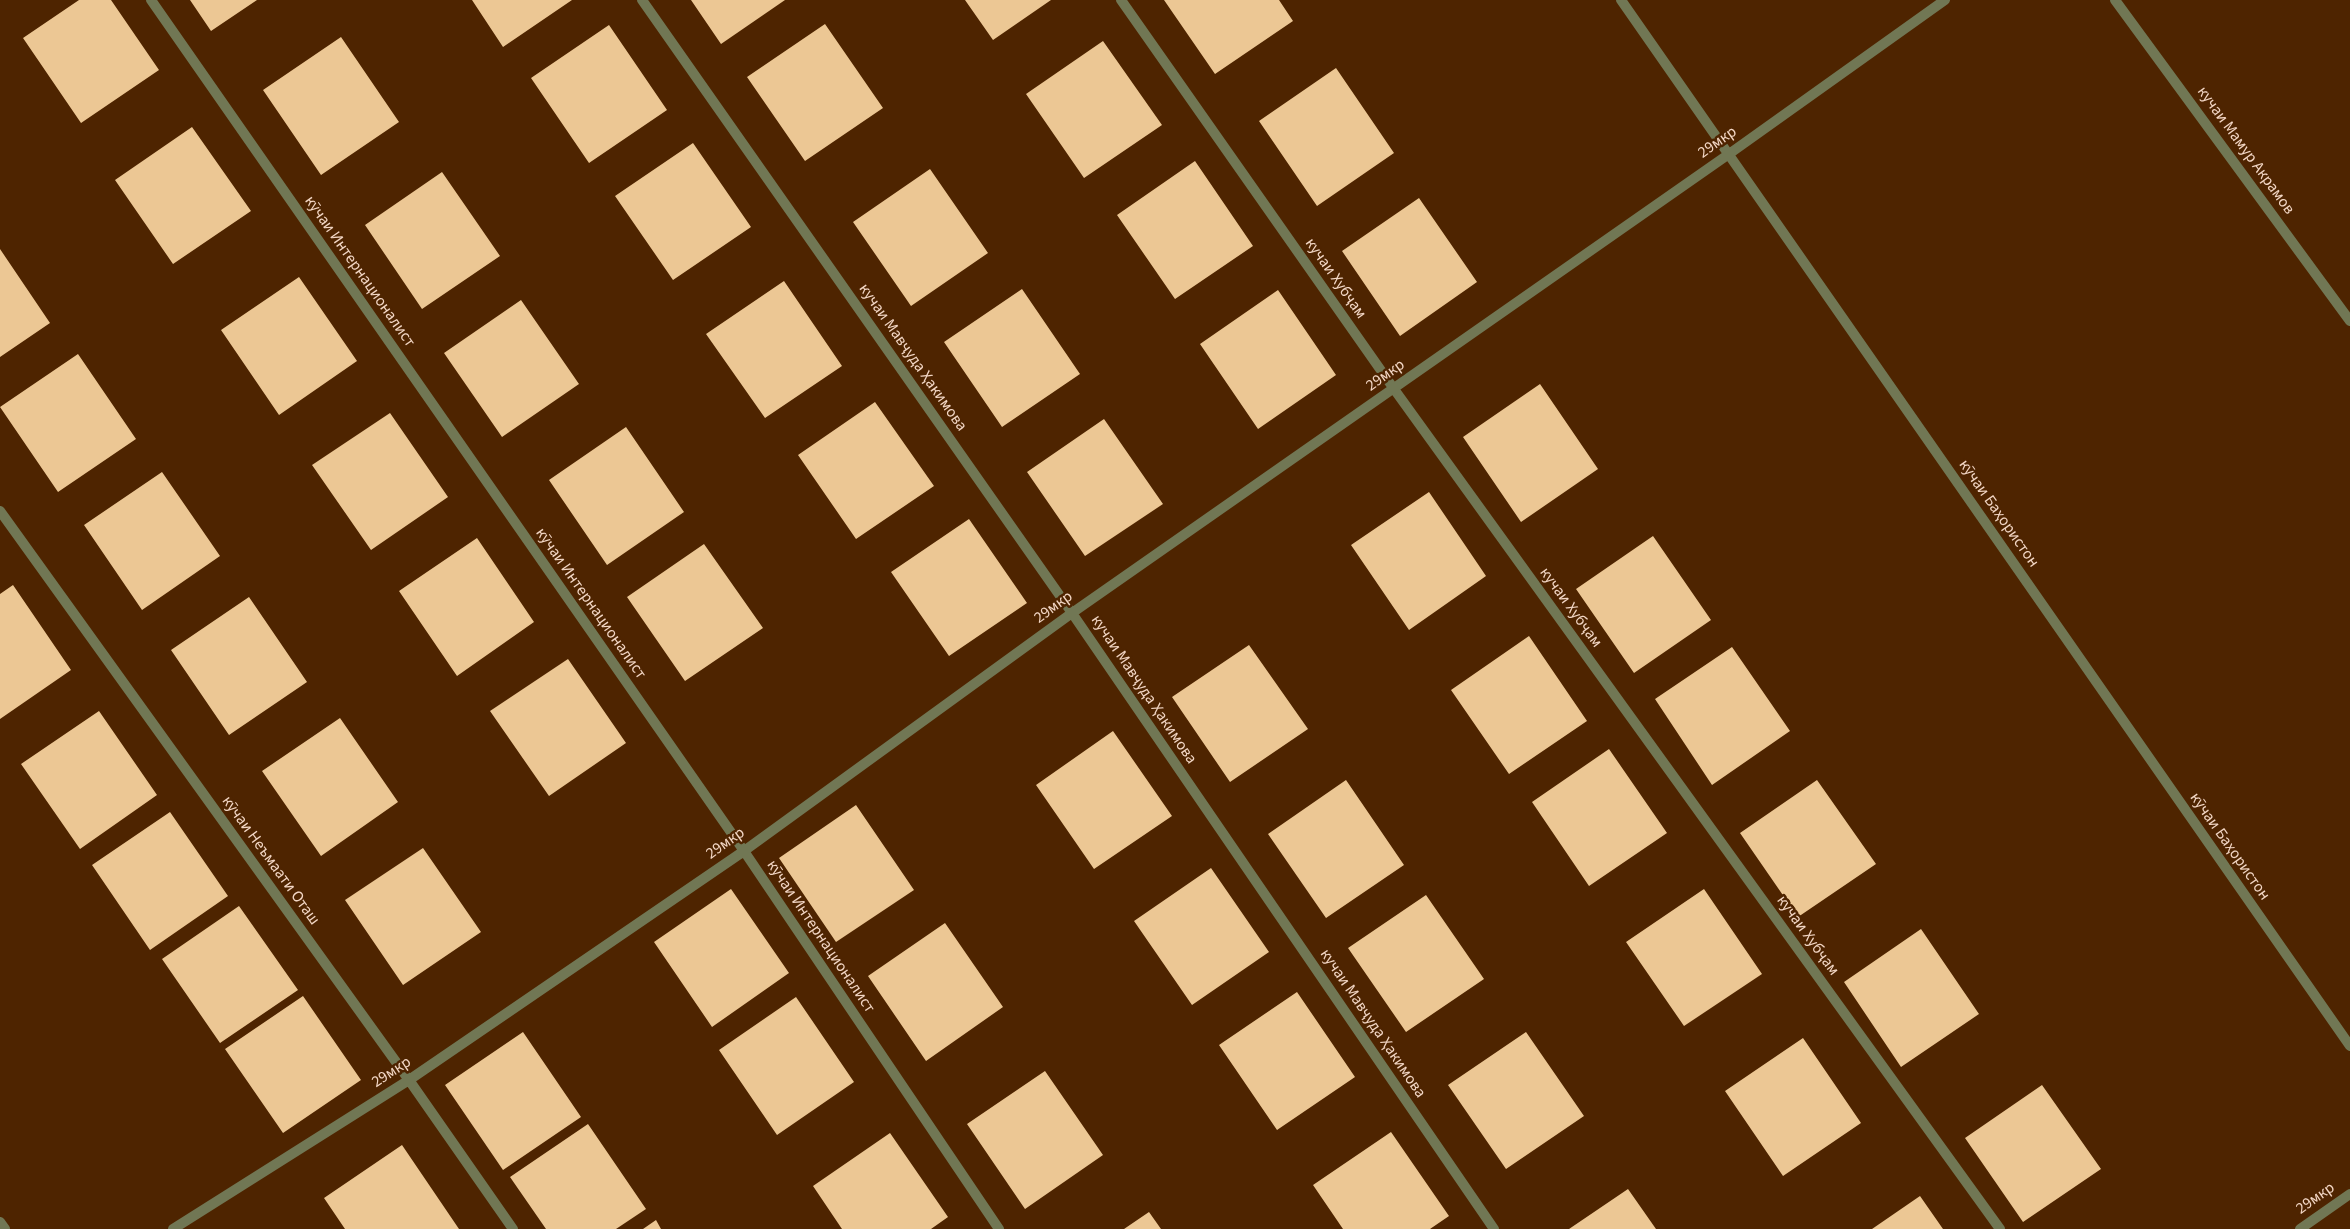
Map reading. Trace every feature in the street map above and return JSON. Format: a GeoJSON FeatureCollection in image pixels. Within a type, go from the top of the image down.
{"type":"FeatureCollection","features":[{"type":"Feature","properties":{"kind":"street","name":"кӯчаи Интернационалист"},"geometry":{"type":"LineString","coordinates":[[151,0],[744,851],[999,1229]]}},
{"type":"Feature","properties":{"kind":"street","name":"кучаи Мавҷуда Ҳакимова"},"geometry":{"type":"LineString","coordinates":[[642,0],[1072,613],[1494,1229]]}},
{"type":"Feature","properties":{"kind":"street","name":"кучаи Хубҷам"},"geometry":{"type":"LineString","coordinates":[[1122,0],[1394,389],[2000,1229]]}},
{"type":"Feature","properties":{"kind":"street","name":"кӯчаи Баҳористон"},"geometry":{"type":"LineString","coordinates":[[1621,0],[2350,1046]]}},
{"type":"Feature","properties":{"kind":"street","name":"29мкр"},"geometry":{"type":"LineString","coordinates":[[174,1229],[409,1080],[744,851],[1072,613],[1729,154],[1945,0]]}},
{"type":"Feature","properties":{"kind":"street","name":"кучаи Мамур Акрамов"},"geometry":{"type":"LineString","coordinates":[[2115,0],[2350,320]]}},
{"type":"Feature","properties":{"kind":"street","name":"кӯчаи Неъмаати Оташ"},"geometry":{"type":"LineString","coordinates":[[0,511],[409,1080],[513,1229]]}},
{"type":"Feature","properties":{"kind":"street","name":"29мкр"},"geometry":{"type":"LineString","coordinates":[[2300,1229],[2350,1194]]}},
{"type":"Feature","properties":{"kind":"street"},"geometry":{"type":"LineString","coordinates":[[0,1222],[5,1229]]}},
{"type":"Feature","properties":{"kind":"building"},"geometry":{"type":"Polygon","coordinates":[[[79,0],[111,0],[159,70],[81,123],[23,38],[79,0]]]}},
{"type":"Feature","properties":{"kind":"building"},"geometry":{"type":"Polygon","coordinates":[[[190,0],[257,0],[211,31],[190,0]]]}},
{"type":"Feature","properties":{"kind":"building"},"geometry":{"type":"Polygon","coordinates":[[[472,0],[572,0],[503,47],[472,0]]]}},
{"type":"Feature","properties":{"kind":"building"},"geometry":{"type":"Polygon","coordinates":[[[691,0],[785,0],[721,44],[691,0]]]}},
{"type":"Feature","properties":{"kind":"building"},"geometry":{"type":"Polygon","coordinates":[[[965,0],[1051,0],[993,40],[965,0]]]}},
{"type":"Feature","properties":{"kind":"building"},"geometry":{"type":"Polygon","coordinates":[[[1164,0],[1279,0],[1293,21],[1215,74],[1164,0]]]}},
{"type":"Feature","properties":{"kind":"building"},"geometry":{"type":"Polygon","coordinates":[[[825,24],[883,108],[805,161],[747,77],[825,24]]]}},
{"type":"Feature","properties":{"kind":"building"},"geometry":{"type":"Polygon","coordinates":[[[609,25],[667,110],[589,163],[531,78],[609,25]]]}},
{"type":"Feature","properties":{"kind":"building"},"geometry":{"type":"Polygon","coordinates":[[[341,37],[399,122],[321,175],[263,90],[341,37]]]}},
{"type":"Feature","properties":{"kind":"building"},"geometry":{"type":"Polygon","coordinates":[[[1103,41],[1162,125],[1084,178],[1026,94],[1103,41]]]}},
{"type":"Feature","properties":{"kind":"building"},"geometry":{"type":"Polygon","coordinates":[[[1336,68],[1394,153],[1317,206],[1259,121],[1336,68]]]}},
{"type":"Feature","properties":{"kind":"building"},"geometry":{"type":"Polygon","coordinates":[[[192,127],[251,211],[173,264],[115,180],[192,127]]]}},
{"type":"Feature","properties":{"kind":"building"},"geometry":{"type":"Polygon","coordinates":[[[693,143],[751,227],[673,280],[615,196],[693,143]]]}},
{"type":"Feature","properties":{"kind":"building"},"geometry":{"type":"Polygon","coordinates":[[[1195,161],[1253,246],[1175,299],[1117,215],[1195,161]]]}},
{"type":"Feature","properties":{"kind":"building"},"geometry":{"type":"Polygon","coordinates":[[[930,169],[988,253],[911,306],[853,222],[930,169]]]}},
{"type":"Feature","properties":{"kind":"building"},"geometry":{"type":"Polygon","coordinates":[[[442,172],[500,256],[422,309],[365,225],[442,172]]]}},
{"type":"Feature","properties":{"kind":"building"},"geometry":{"type":"Polygon","coordinates":[[[1419,198],[1477,282],[1400,336],[1342,251],[1419,198]]]}},
{"type":"Feature","properties":{"kind":"building"},"geometry":{"type":"Polygon","coordinates":[[[0,249],[50,323],[0,357],[0,249]]]}},
{"type":"Feature","properties":{"kind":"building"},"geometry":{"type":"Polygon","coordinates":[[[299,277],[357,361],[279,415],[221,330],[299,277]]]}},
{"type":"Feature","properties":{"kind":"building"},"geometry":{"type":"Polygon","coordinates":[[[784,281],[842,366],[765,418],[706,334],[784,281]]]}},
{"type":"Feature","properties":{"kind":"building"},"geometry":{"type":"Polygon","coordinates":[[[1022,289],[1080,374],[1002,427],[944,342],[1022,289]]]}},
{"type":"Feature","properties":{"kind":"building"},"geometry":{"type":"Polygon","coordinates":[[[1278,290],[1336,375],[1258,429],[1200,344],[1278,290]]]}},
{"type":"Feature","properties":{"kind":"building"},"geometry":{"type":"Polygon","coordinates":[[[521,300],[579,384],[502,437],[444,353],[521,300]]]}},
{"type":"Feature","properties":{"kind":"building"},"geometry":{"type":"Polygon","coordinates":[[[78,354],[136,439],[58,492],[0,407],[78,354]]]}},
{"type":"Feature","properties":{"kind":"building"},"geometry":{"type":"Polygon","coordinates":[[[1540,384],[1598,469],[1521,522],[1463,437],[1540,384]]]}},
{"type":"Feature","properties":{"kind":"building"},"geometry":{"type":"Polygon","coordinates":[[[875,402],[934,486],[856,539],[798,455],[875,402]]]}},
{"type":"Feature","properties":{"kind":"building"},"geometry":{"type":"Polygon","coordinates":[[[390,413],[448,497],[371,550],[312,465],[390,413]]]}},
{"type":"Feature","properties":{"kind":"building"},"geometry":{"type":"Polygon","coordinates":[[[1104,419],[1163,504],[1085,556],[1027,472],[1104,419]]]}},
{"type":"Feature","properties":{"kind":"building"},"geometry":{"type":"Polygon","coordinates":[[[626,427],[684,512],[607,565],[549,480],[626,427]]]}},
{"type":"Feature","properties":{"kind":"building"},"geometry":{"type":"Polygon","coordinates":[[[162,472],[220,556],[142,610],[84,525],[162,472]]]}},
{"type":"Feature","properties":{"kind":"building"},"geometry":{"type":"Polygon","coordinates":[[[1429,492],[1486,576],[1409,630],[1351,545],[1429,492]]]}},
{"type":"Feature","properties":{"kind":"building"},"geometry":{"type":"Polygon","coordinates":[[[969,519],[1027,603],[949,656],[891,572],[969,519]]]}},
{"type":"Feature","properties":{"kind":"building"},"geometry":{"type":"Polygon","coordinates":[[[1653,536],[1711,620],[1634,673],[1576,589],[1653,536]]]}},
{"type":"Feature","properties":{"kind":"building"},"geometry":{"type":"Polygon","coordinates":[[[477,538],[534,622],[457,676],[399,591],[477,538]]]}},
{"type":"Feature","properties":{"kind":"building"},"geometry":{"type":"Polygon","coordinates":[[[704,544],[763,628],[685,681],[627,597],[704,544]]]}},
{"type":"Feature","properties":{"kind":"building"},"geometry":{"type":"Polygon","coordinates":[[[13,585],[71,670],[0,719],[0,594],[13,585]]]}},
{"type":"Feature","properties":{"kind":"building"},"geometry":{"type":"Polygon","coordinates":[[[249,597],[307,682],[229,735],[171,650],[249,597]]]}},
{"type":"Feature","properties":{"kind":"building"},"geometry":{"type":"Polygon","coordinates":[[[1529,636],[1587,721],[1509,774],[1451,690],[1529,636]]]}},
{"type":"Feature","properties":{"kind":"building"},"geometry":{"type":"Polygon","coordinates":[[[1249,645],[1308,729],[1230,782],[1172,697],[1249,645]]]}},
{"type":"Feature","properties":{"kind":"building"},"geometry":{"type":"Polygon","coordinates":[[[1732,647],[1790,731],[1712,785],[1655,699],[1732,647]]]}},
{"type":"Feature","properties":{"kind":"building"},"geometry":{"type":"Polygon","coordinates":[[[568,659],[626,743],[549,796],[490,711],[568,659]]]}},
{"type":"Feature","properties":{"kind":"building"},"geometry":{"type":"Polygon","coordinates":[[[99,711],[157,795],[80,849],[21,764],[99,711]]]}},
{"type":"Feature","properties":{"kind":"building"},"geometry":{"type":"Polygon","coordinates":[[[340,718],[398,802],[321,856],[262,771],[340,718]]]}},
{"type":"Feature","properties":{"kind":"building"},"geometry":{"type":"Polygon","coordinates":[[[1113,731],[1172,816],[1094,869],[1036,785],[1113,731]]]}},
{"type":"Feature","properties":{"kind":"building"},"geometry":{"type":"Polygon","coordinates":[[[1609,749],[1667,833],[1589,886],[1532,802],[1609,749]]]}},
{"type":"Feature","properties":{"kind":"building"},"geometry":{"type":"Polygon","coordinates":[[[1346,780],[1404,865],[1326,918],[1268,834],[1346,780]]]}},
{"type":"Feature","properties":{"kind":"building"},"geometry":{"type":"Polygon","coordinates":[[[1817,780],[1876,864],[1798,917],[1740,833],[1817,780]]]}},
{"type":"Feature","properties":{"kind":"building"},"geometry":{"type":"Polygon","coordinates":[[[856,805],[914,890],[836,942],[779,858],[856,805]]]}},
{"type":"Feature","properties":{"kind":"building"},"geometry":{"type":"Polygon","coordinates":[[[170,812],[228,896],[150,950],[92,865],[170,812]]]}},
{"type":"Feature","properties":{"kind":"building"},"geometry":{"type":"Polygon","coordinates":[[[423,848],[481,932],[403,985],[345,900],[423,848]]]}},
{"type":"Feature","properties":{"kind":"building"},"geometry":{"type":"Polygon","coordinates":[[[1211,868],[1269,952],[1192,1005],[1134,921],[1211,868]]]}},
{"type":"Feature","properties":{"kind":"building"},"geometry":{"type":"Polygon","coordinates":[[[731,889],[789,973],[712,1027],[654,942],[731,889]]]}},
{"type":"Feature","properties":{"kind":"building"},"geometry":{"type":"Polygon","coordinates":[[[1704,889],[1762,974],[1684,1026],[1626,942],[1704,889]]]}},
{"type":"Feature","properties":{"kind":"building"},"geometry":{"type":"Polygon","coordinates":[[[1426,895],[1484,979],[1406,1032],[1348,948],[1426,895]]]}},
{"type":"Feature","properties":{"kind":"building"},"geometry":{"type":"Polygon","coordinates":[[[239,906],[298,990],[220,1043],[162,959],[239,906]]]}},
{"type":"Feature","properties":{"kind":"building"},"geometry":{"type":"Polygon","coordinates":[[[945,923],[1003,1007],[926,1061],[868,976],[945,923]]]}},
{"type":"Feature","properties":{"kind":"building"},"geometry":{"type":"Polygon","coordinates":[[[1921,929],[1979,1014],[1901,1067],[1844,982],[1921,929]]]}},
{"type":"Feature","properties":{"kind":"building"},"geometry":{"type":"Polygon","coordinates":[[[1297,992],[1355,1077],[1277,1130],[1219,1045],[1297,992]]]}},
{"type":"Feature","properties":{"kind":"building"},"geometry":{"type":"Polygon","coordinates":[[[303,996],[361,1080],[283,1133],[225,1049],[303,996]]]}},
{"type":"Feature","properties":{"kind":"building"},"geometry":{"type":"Polygon","coordinates":[[[796,997],[854,1082],[777,1135],[719,1050],[796,997]]]}},
{"type":"Feature","properties":{"kind":"building"},"geometry":{"type":"Polygon","coordinates":[[[523,1032],[581,1117],[503,1170],[445,1085],[523,1032]]]}},
{"type":"Feature","properties":{"kind":"building"},"geometry":{"type":"Polygon","coordinates":[[[1526,1032],[1584,1116],[1506,1169],[1448,1085],[1526,1032]]]}},
{"type":"Feature","properties":{"kind":"building"},"geometry":{"type":"Polygon","coordinates":[[[1803,1038],[1861,1123],[1783,1176],[1725,1091],[1803,1038]]]}},
{"type":"Feature","properties":{"kind":"building"},"geometry":{"type":"Polygon","coordinates":[[[1045,1071],[1103,1155],[1025,1209],[967,1124],[1045,1071]]]}},
{"type":"Feature","properties":{"kind":"building"},"geometry":{"type":"Polygon","coordinates":[[[2042,1085],[2101,1169],[2023,1222],[1965,1138],[2042,1085]]]}},
{"type":"Feature","properties":{"kind":"building"},"geometry":{"type":"Polygon","coordinates":[[[588,1124],[646,1209],[616,1229],[546,1229],[510,1177],[588,1124]]]}},
{"type":"Feature","properties":{"kind":"building"},"geometry":{"type":"Polygon","coordinates":[[[1391,1132],[1449,1216],[1430,1229],[1343,1229],[1313,1185],[1391,1132]]]}},
{"type":"Feature","properties":{"kind":"building"},"geometry":{"type":"Polygon","coordinates":[[[890,1133],[948,1217],[931,1229],[842,1229],[813,1186],[890,1133]]]}},
{"type":"Feature","properties":{"kind":"building"},"geometry":{"type":"Polygon","coordinates":[[[402,1145],[459,1229],[345,1229],[324,1198],[402,1145]]]}},
{"type":"Feature","properties":{"kind":"building"},"geometry":{"type":"Polygon","coordinates":[[[1628,1189],[1656,1229],[1569,1229],[1628,1189]]]}},
{"type":"Feature","properties":{"kind":"building"},"geometry":{"type":"Polygon","coordinates":[[[1920,1196],[1943,1229],[1872,1229],[1920,1196]]]}},
{"type":"Feature","properties":{"kind":"building"},"geometry":{"type":"Polygon","coordinates":[[[1149,1212],[1161,1229],[1124,1229],[1149,1212]]]}},
{"type":"Feature","properties":{"kind":"building"},"geometry":{"type":"Polygon","coordinates":[[[656,1220],[661,1229],[643,1229],[656,1220]]]}}]}
